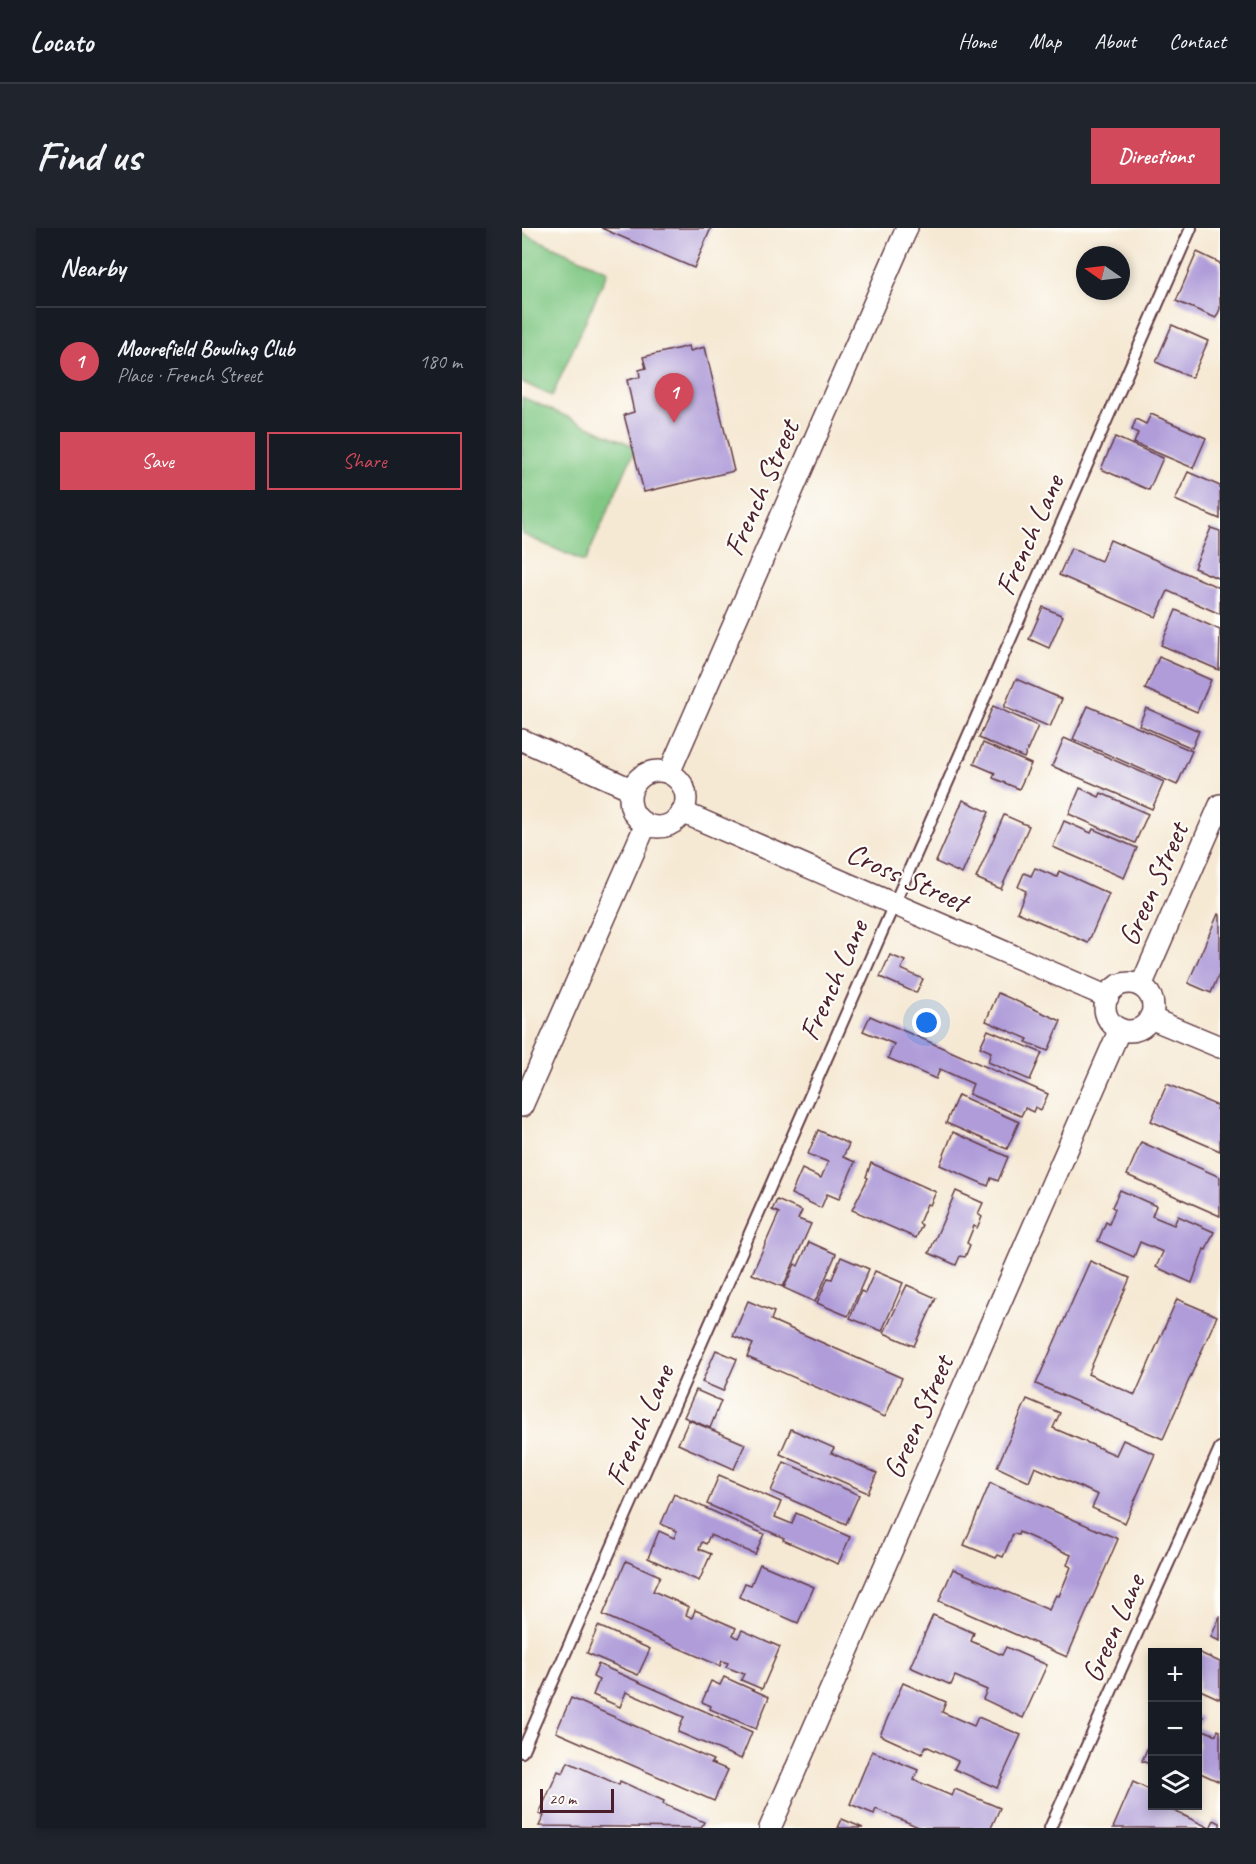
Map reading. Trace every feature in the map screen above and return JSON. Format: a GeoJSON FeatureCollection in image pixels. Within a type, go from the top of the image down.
{"type":"FeatureCollection","features":[{"type":"Feature","properties":{"kind":"street","name":"French Street"},"geometry":{"type":"LineString","coordinates":[[669,773],[907,228]]}},
{"type":"Feature","properties":{"kind":"street"},"geometry":{"type":"LineString","coordinates":[[522,740],[632,789]]}},
{"type":"Feature","properties":{"kind":"street"},"geometry":{"type":"LineString","coordinates":[[647,772],[669,773],[679,780],[683,787],[685,802],[682,812],[673,822],[665,825],[646,824],[636,816],[632,808],[630,801],[632,789],[639,777],[647,772]]}},
{"type":"Feature","properties":{"kind":"street","name":"Green Street"},"geometry":{"type":"LineString","coordinates":[[1141,986],[1220,805]]}},
{"type":"Feature","properties":{"kind":"street","name":"Cross Street"},"geometry":{"type":"LineString","coordinates":[[682,812],[1108,997]]}},
{"type":"Feature","properties":{"kind":"street"},"geometry":{"type":"LineString","coordinates":[[522,1106],[646,824]]}},
{"type":"Feature","properties":{"kind":"street"},"geometry":{"type":"LineString","coordinates":[[1126,984],[1141,986],[1151,997],[1153,1003],[1150,1017],[1141,1028],[1127,1031],[1120,1029],[1109,1019],[1106,1012],[1108,997],[1118,986],[1126,984]]}},
{"type":"Feature","properties":{"kind":"street"},"geometry":{"type":"LineString","coordinates":[[1150,1017],[1220,1047]]}},
{"type":"Feature","properties":{"kind":"street","name":"Green Street"},"geometry":{"type":"LineString","coordinates":[[770,1828],[1120,1029]]}},
{"type":"Feature","properties":{"kind":"lane","name":"French Lane"},"geometry":{"type":"LineString","coordinates":[[522,1752],[1191,228]]}},
{"type":"Feature","properties":{"kind":"lane","name":"Green Lane"},"geometry":{"type":"LineString","coordinates":[[1050,1828],[1220,1448]]}},
{"type":"Feature","properties":{"kind":"green space"},"geometry":{"type":"Polygon","coordinates":[[[522,233],[608,271],[552,396],[522,382],[522,233]]]}},
{"type":"Feature","properties":{"kind":"green space"},"geometry":{"type":"Polygon","coordinates":[[[522,397],[636,447],[585,562],[522,534],[522,397]]]}},
{"type":"Feature","properties":{"kind":"building"},"geometry":{"type":"Polygon","coordinates":[[[601,228],[711,228],[694,268],[601,228]]]}},
{"type":"Feature","properties":{"kind":"building"},"geometry":{"type":"Polygon","coordinates":[[[1197,252],[1220,263],[1220,309],[1216,318],[1176,301],[1197,252]]]}},
{"type":"Feature","properties":{"kind":"building"},"geometry":{"type":"Polygon","coordinates":[[[1172,325],[1208,341],[1192,378],[1156,362],[1172,325]]]}},
{"type":"Feature","properties":{"kind":"building"},"geometry":{"type":"Polygon","coordinates":[[[689,346],[690,351],[705,347],[734,471],[644,492],[624,415],[634,412],[627,380],[640,377],[639,370],[646,368],[643,357],[689,346]]]}},
{"type":"Feature","properties":{"kind":"building"},"geometry":{"type":"Polygon","coordinates":[[[1151,414],[1206,438],[1193,468],[1134,443],[1138,433],[1132,430],[1136,419],[1146,424],[1151,414]]]}},
{"type":"Feature","properties":{"kind":"building"},"geometry":{"type":"Polygon","coordinates":[[[1115,437],[1163,458],[1149,490],[1101,469],[1115,437]]]}},
{"type":"Feature","properties":{"kind":"building"},"geometry":{"type":"Polygon","coordinates":[[[1188,472],[1220,486],[1220,519],[1175,500],[1188,472]]]}},
{"type":"Feature","properties":{"kind":"building"},"geometry":{"type":"Polygon","coordinates":[[[1211,528],[1220,531],[1220,579],[1194,568],[1211,528]]]}},
{"type":"Feature","properties":{"kind":"building"},"geometry":{"type":"Polygon","coordinates":[[[1110,540],[1220,588],[1220,614],[1168,591],[1156,617],[1059,575],[1071,548],[1101,561],[1110,540]]]}},
{"type":"Feature","properties":{"kind":"building"},"geometry":{"type":"Polygon","coordinates":[[[1043,607],[1063,616],[1049,648],[1029,639],[1043,607]]]}},
{"type":"Feature","properties":{"kind":"building"},"geometry":{"type":"Polygon","coordinates":[[[1176,610],[1220,630],[1219,670],[1161,645],[1176,610]]]}},
{"type":"Feature","properties":{"kind":"building"},"geometry":{"type":"Polygon","coordinates":[[[1159,657],[1211,680],[1197,712],[1145,689],[1159,657]]]}},
{"type":"Feature","properties":{"kind":"building"},"geometry":{"type":"Polygon","coordinates":[[[1016,679],[1062,699],[1050,727],[1004,707],[1016,679]]]}},
{"type":"Feature","properties":{"kind":"building"},"geometry":{"type":"Polygon","coordinates":[[[993,706],[1038,726],[1024,758],[979,738],[993,706]]]}},
{"type":"Feature","properties":{"kind":"building"},"geometry":{"type":"Polygon","coordinates":[[[1088,706],[1192,751],[1177,785],[1073,739],[1088,706]]]}},
{"type":"Feature","properties":{"kind":"building"},"geometry":{"type":"Polygon","coordinates":[[[1146,708],[1199,731],[1192,748],[1139,725],[1146,708]]]}},
{"type":"Feature","properties":{"kind":"building"},"geometry":{"type":"Polygon","coordinates":[[[1064,738],[1164,782],[1152,809],[1052,766],[1064,738]]]}},
{"type":"Feature","properties":{"kind":"building"},"geometry":{"type":"Polygon","coordinates":[[[983,743],[1031,764],[1019,789],[993,778],[995,773],[974,764],[983,743]]]}},
{"type":"Feature","properties":{"kind":"building"},"geometry":{"type":"Polygon","coordinates":[[[1080,788],[1099,797],[1101,793],[1148,814],[1135,843],[1069,814],[1080,788]]]}},
{"type":"Feature","properties":{"kind":"building"},"geometry":{"type":"Polygon","coordinates":[[[963,800],[989,812],[962,874],[936,862],[963,800]]]}},
{"type":"Feature","properties":{"kind":"building"},"geometry":{"type":"Polygon","coordinates":[[[1004,815],[1029,826],[1001,889],[976,878],[1004,815]]]}},
{"type":"Feature","properties":{"kind":"building"},"geometry":{"type":"Polygon","coordinates":[[[1064,821],[1091,833],[1093,829],[1137,848],[1124,878],[1053,847],[1064,821]]]}},
{"type":"Feature","properties":{"kind":"building"},"geometry":{"type":"Polygon","coordinates":[[[1035,868],[1057,877],[1059,871],[1109,894],[1088,943],[1017,912],[1026,891],[1018,887],[1024,873],[1031,876],[1035,868]]]}},
{"type":"Feature","properties":{"kind":"building"},"geometry":{"type":"Polygon","coordinates":[[[1218,914],[1220,915],[1220,972],[1211,993],[1188,983],[1218,914]]]}},
{"type":"Feature","properties":{"kind":"building"},"geometry":{"type":"Polygon","coordinates":[[[890,955],[905,961],[901,969],[923,979],[916,993],[880,977],[890,955]]]}},
{"type":"Feature","properties":{"kind":"building"},"geometry":{"type":"Polygon","coordinates":[[[998,993],[1061,1021],[1048,1051],[1026,1042],[1028,1039],[986,1021],[998,993]]]}},
{"type":"Feature","properties":{"kind":"building"},"geometry":{"type":"Polygon","coordinates":[[[870,1016],[1048,1094],[1041,1110],[1035,1107],[1033,1112],[1025,1108],[1021,1116],[969,1094],[973,1084],[940,1069],[936,1079],[888,1058],[894,1044],[863,1031],[870,1016]]]}},
{"type":"Feature","properties":{"kind":"building"},"geometry":{"type":"Polygon","coordinates":[[[988,1030],[1042,1053],[1030,1080],[988,1062],[991,1052],[980,1047],[988,1030]]]}},
{"type":"Feature","properties":{"kind":"building"},"geometry":{"type":"Polygon","coordinates":[[[1167,1084],[1218,1106],[1216,1109],[1220,1111],[1220,1151],[1151,1121],[1167,1084]]]}},
{"type":"Feature","properties":{"kind":"building"},"geometry":{"type":"Polygon","coordinates":[[[958,1095],[1019,1122],[1007,1149],[946,1123],[958,1095]]]}},
{"type":"Feature","properties":{"kind":"building"},"geometry":{"type":"Polygon","coordinates":[[[818,1130],[849,1144],[843,1157],[855,1162],[839,1199],[827,1194],[821,1208],[791,1194],[802,1169],[821,1178],[828,1162],[808,1154],[818,1130]]]}},
{"type":"Feature","properties":{"kind":"building"},"geometry":{"type":"Polygon","coordinates":[[[953,1132],[1008,1157],[998,1181],[991,1178],[988,1186],[940,1165],[953,1132]]]}},
{"type":"Feature","properties":{"kind":"building"},"geometry":{"type":"Polygon","coordinates":[[[1141,1142],[1220,1177],[1220,1216],[1127,1175],[1141,1142]]]}},
{"type":"Feature","properties":{"kind":"building"},"geometry":{"type":"Polygon","coordinates":[[[871,1163],[936,1192],[930,1205],[927,1204],[916,1238],[852,1210],[868,1178],[866,1177],[871,1163]]]}},
{"type":"Feature","properties":{"kind":"building"},"geometry":{"type":"Polygon","coordinates":[[[1120,1190],[1156,1206],[1152,1216],[1174,1225],[1178,1216],[1214,1232],[1206,1250],[1204,1249],[1192,1283],[1156,1267],[1163,1252],[1140,1242],[1134,1257],[1098,1241],[1106,1222],[1109,1224],[1115,1209],[1112,1207],[1120,1190]]]}},
{"type":"Feature","properties":{"kind":"building"},"geometry":{"type":"Polygon","coordinates":[[[956,1191],[983,1203],[978,1214],[982,1217],[977,1228],[974,1226],[967,1243],[970,1245],[965,1257],[960,1256],[956,1265],[929,1253],[956,1191]]]}},
{"type":"Feature","properties":{"kind":"building"},"geometry":{"type":"Polygon","coordinates":[[[777,1200],[802,1211],[798,1219],[811,1224],[783,1287],[752,1274],[779,1213],[772,1210],[777,1200]]]}},
{"type":"Feature","properties":{"kind":"building"},"geometry":{"type":"Polygon","coordinates":[[[809,1242],[836,1254],[815,1302],[784,1288],[809,1242]]]}},
{"type":"Feature","properties":{"kind":"building"},"geometry":{"type":"Polygon","coordinates":[[[841,1257],[869,1269],[848,1316],[817,1303],[828,1278],[832,1279],[841,1257]]]}},
{"type":"Feature","properties":{"kind":"building"},"geometry":{"type":"Polygon","coordinates":[[[1090,1261],[1130,1278],[1088,1374],[1135,1395],[1177,1299],[1217,1316],[1163,1439],[1036,1384],[1090,1261]]]}},
{"type":"Feature","properties":{"kind":"building"},"geometry":{"type":"Polygon","coordinates":[[[875,1271],[903,1283],[882,1331],[850,1318],[861,1291],[865,1293],[875,1271]]]}},
{"type":"Feature","properties":{"kind":"building"},"geometry":{"type":"Polygon","coordinates":[[[907,1285],[936,1298],[914,1346],[884,1333],[907,1285]]]}},
{"type":"Feature","properties":{"kind":"building"},"geometry":{"type":"Polygon","coordinates":[[[748,1301],[774,1312],[771,1320],[902,1378],[885,1417],[747,1357],[753,1344],[733,1336],[748,1301]]]}},
{"type":"Feature","properties":{"kind":"building"},"geometry":{"type":"Polygon","coordinates":[[[716,1350],[737,1359],[723,1391],[702,1382],[716,1350]]]}},
{"type":"Feature","properties":{"kind":"building"},"geometry":{"type":"Polygon","coordinates":[[[696,1390],[721,1401],[710,1428],[684,1417],[696,1390]]]}},
{"type":"Feature","properties":{"kind":"building"},"geometry":{"type":"Polygon","coordinates":[[[1027,1399],[1060,1413],[1053,1428],[1116,1455],[1123,1440],[1155,1454],[1125,1523],[1092,1508],[1098,1495],[1035,1467],[1029,1482],[997,1467],[1027,1399]]]}},
{"type":"Feature","properties":{"kind":"building"},"geometry":{"type":"Polygon","coordinates":[[[689,1420],[745,1444],[734,1469],[678,1444],[689,1420]]]}},
{"type":"Feature","properties":{"kind":"building"},"geometry":{"type":"Polygon","coordinates":[[[791,1429],[834,1448],[831,1453],[877,1473],[868,1493],[780,1454],[791,1429]]]}},
{"type":"Feature","properties":{"kind":"building"},"geometry":{"type":"Polygon","coordinates":[[[784,1462],[859,1495],[846,1524],[771,1491],[784,1462]]]}},
{"type":"Feature","properties":{"kind":"building"},"geometry":{"type":"Polygon","coordinates":[[[719,1475],[781,1502],[775,1517],[792,1524],[796,1513],[850,1537],[838,1564],[707,1504],[719,1475]]]}},
{"type":"Feature","properties":{"kind":"building"},"geometry":{"type":"Polygon","coordinates":[[[990,1483],[1118,1539],[1067,1657],[939,1601],[953,1569],[1049,1610],[1056,1595],[1059,1596],[1071,1567],[1067,1565],[1071,1555],[1019,1532],[1018,1535],[1013,1534],[1003,1557],[998,1555],[996,1558],[964,1545],[990,1483]]]}},
{"type":"Feature","properties":{"kind":"building"},"geometry":{"type":"Polygon","coordinates":[[[674,1494],[764,1534],[755,1554],[710,1535],[706,1544],[702,1542],[699,1549],[711,1554],[699,1581],[648,1558],[659,1531],[674,1538],[677,1531],[661,1524],[674,1494]]]}},
{"type":"Feature","properties":{"kind":"building"},"geometry":{"type":"Polygon","coordinates":[[[626,1561],[660,1576],[653,1591],[689,1607],[686,1615],[692,1618],[695,1610],[736,1628],[733,1635],[738,1638],[742,1630],[780,1647],[762,1689],[741,1680],[744,1674],[726,1667],[728,1663],[722,1661],[720,1666],[603,1615],[626,1561]]]}},
{"type":"Feature","properties":{"kind":"building"},"geometry":{"type":"Polygon","coordinates":[[[760,1564],[814,1587],[798,1623],[739,1597],[745,1583],[751,1585],[760,1564]]]}},
{"type":"Feature","properties":{"kind":"building"},"geometry":{"type":"Polygon","coordinates":[[[933,1615],[974,1633],[971,1641],[1002,1655],[1006,1647],[1047,1665],[1023,1718],[983,1699],[987,1690],[955,1676],[951,1685],[910,1667],[933,1615]]]}},
{"type":"Feature","properties":{"kind":"building"},"geometry":{"type":"Polygon","coordinates":[[[1220,1616],[1220,1641],[1211,1637],[1220,1616]]]}},
{"type":"Feature","properties":{"kind":"building"},"geometry":{"type":"Polygon","coordinates":[[[598,1626],[650,1649],[638,1675],[587,1653],[598,1626]]]}},
{"type":"Feature","properties":{"kind":"building"},"geometry":{"type":"Polygon","coordinates":[[[1202,1654],[1220,1662],[1220,1699],[1202,1691],[1202,1654]]]}},
{"type":"Feature","properties":{"kind":"building"},"geometry":{"type":"Polygon","coordinates":[[[598,1664],[752,1732],[741,1759],[678,1732],[684,1717],[626,1692],[620,1707],[593,1695],[599,1680],[593,1677],[598,1664]]]}},
{"type":"Feature","properties":{"kind":"building"},"geometry":{"type":"Polygon","coordinates":[[[724,1677],[769,1697],[756,1729],[710,1709],[711,1706],[702,1702],[711,1681],[720,1685],[724,1677]]]}},
{"type":"Feature","properties":{"kind":"building"},"geometry":{"type":"Polygon","coordinates":[[[903,1683],[946,1702],[942,1712],[974,1726],[978,1717],[1021,1735],[997,1788],[954,1769],[958,1761],[926,1746],[922,1754],[880,1735],[903,1683]]]}},
{"type":"Feature","properties":{"kind":"building"},"geometry":{"type":"Polygon","coordinates":[[[571,1698],[713,1760],[711,1763],[728,1770],[714,1801],[556,1732],[571,1698]]]}},
{"type":"Feature","properties":{"kind":"building"},"geometry":{"type":"Polygon","coordinates":[[[1202,1730],[1216,1735],[1218,1730],[1220,1731],[1220,1782],[1202,1774],[1202,1730]]]}},
{"type":"Feature","properties":{"kind":"building"},"geometry":{"type":"Polygon","coordinates":[[[1148,1747],[1148,1763],[1142,1761],[1148,1747]]]}},
{"type":"Feature","properties":{"kind":"building"},"geometry":{"type":"Polygon","coordinates":[[[872,1751],[918,1770],[914,1780],[952,1796],[955,1789],[1000,1808],[991,1828],[921,1828],[876,1809],[874,1814],[850,1804],[872,1751]]]}},
{"type":"Feature","properties":{"kind":"building"},"geometry":{"type":"Polygon","coordinates":[[[568,1762],[619,1785],[620,1781],[664,1801],[663,1804],[704,1822],[701,1828],[539,1826],[544,1816],[539,1814],[558,1771],[563,1773],[568,1762]]]}},
{"type":"Feature","properties":{"kind":"building"},"geometry":{"type":"Polygon","coordinates":[[[1133,1782],[1148,1789],[1148,1810],[1174,1810],[1210,1828],[1113,1828],[1133,1782]]]}},
{"type":"Feature","properties":{"kind":"building"},"geometry":{"type":"Polygon","coordinates":[[[842,1819],[863,1828],[838,1828],[842,1819]]]}},
{"type":"Feature","properties":{"kind":"building"},"geometry":{"type":"Polygon","coordinates":[[[1214,1820],[1220,1823],[1220,1828],[1210,1828],[1214,1820]]]}},
{"type":"Feature","properties":{"kind":"place","name":"Moorefield Bowling Club"},"geometry":{"type":"Point","coordinates":[674,423]}}]}
